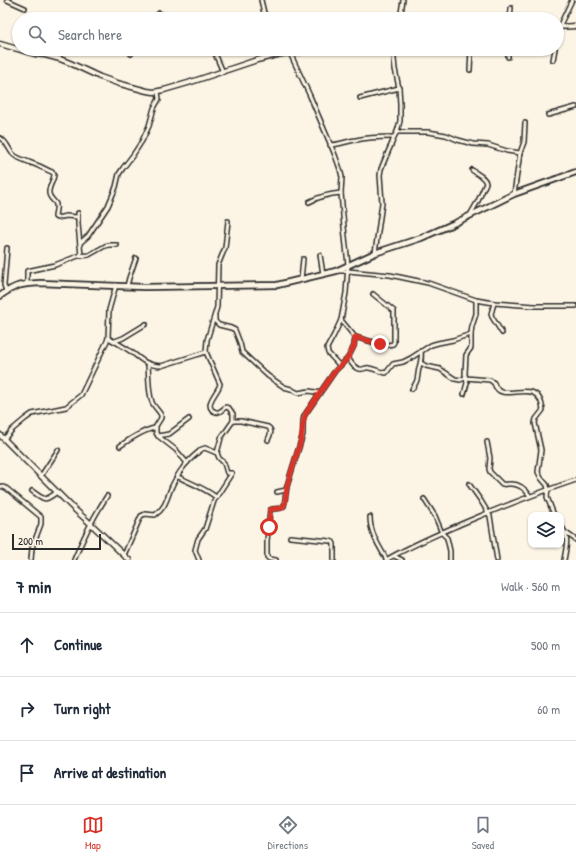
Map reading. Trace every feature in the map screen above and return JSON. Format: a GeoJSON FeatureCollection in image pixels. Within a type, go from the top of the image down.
{"type":"FeatureCollection","features":[{"type":"Feature","properties":{"kind":"main road"},"geometry":{"type":"LineString","coordinates":[[0,296],[14,287],[27,283],[116,286],[278,285],[336,271],[375,253],[421,238],[514,194],[576,172]]}},
{"type":"Feature","properties":{"kind":"street"},"geometry":{"type":"LineString","coordinates":[[7,0],[25,8]]}},
{"type":"Feature","properties":{"kind":"street"},"geometry":{"type":"LineString","coordinates":[[261,0],[264,12]]}},
{"type":"Feature","properties":{"kind":"street"},"geometry":{"type":"LineString","coordinates":[[401,12],[403,0]]}},
{"type":"Feature","properties":{"kind":"street"},"geometry":{"type":"LineString","coordinates":[[564,15],[572,0]]}},
{"type":"Feature","properties":{"kind":"street"},"geometry":{"type":"LineString","coordinates":[[511,8],[511,12]]}},
{"type":"Feature","properties":{"kind":"street"},"geometry":{"type":"LineString","coordinates":[[564,27],[576,26]]}},
{"type":"Feature","properties":{"kind":"street"},"geometry":{"type":"LineString","coordinates":[[0,44],[12,47]]}},
{"type":"Feature","properties":{"kind":"street"},"geometry":{"type":"LineString","coordinates":[[49,56],[70,63],[116,83],[146,91],[158,91],[177,87],[273,56]]}},
{"type":"Feature","properties":{"kind":"street"},"geometry":{"type":"LineString","coordinates":[[215,56],[223,72]]}},
{"type":"Feature","properties":{"kind":"street"},"geometry":{"type":"LineString","coordinates":[[291,56],[310,96],[342,176],[341,193],[348,271],[341,320],[327,350],[340,366]]}},
{"type":"Feature","properties":{"kind":"street"},"geometry":{"type":"LineString","coordinates":[[375,253],[382,203],[381,168],[394,137],[398,132],[400,121],[399,88],[394,69],[393,56]]}},
{"type":"Feature","properties":{"kind":"street"},"geometry":{"type":"LineString","coordinates":[[470,70],[471,56]]}},
{"type":"Feature","properties":{"kind":"street"},"geometry":{"type":"LineString","coordinates":[[553,60],[554,56]]}},
{"type":"Feature","properties":{"kind":"street"},"geometry":{"type":"LineString","coordinates":[[360,98],[399,88]]}},
{"type":"Feature","properties":{"kind":"street"},"geometry":{"type":"LineString","coordinates":[[80,243],[88,236],[108,206],[123,168],[142,142],[149,126],[154,108],[159,99],[158,91]]}},
{"type":"Feature","properties":{"kind":"street"},"geometry":{"type":"LineString","coordinates":[[548,115],[576,107]]}},
{"type":"Feature","properties":{"kind":"street"},"geometry":{"type":"LineString","coordinates":[[514,194],[520,153],[524,142],[525,123]]}},
{"type":"Feature","properties":{"kind":"street"},"geometry":{"type":"LineString","coordinates":[[398,132],[428,132],[446,135],[473,144],[520,153]]}},
{"type":"Feature","properties":{"kind":"street"},"geometry":{"type":"LineString","coordinates":[[330,145],[372,137],[394,137]]}},
{"type":"Feature","properties":{"kind":"street"},"geometry":{"type":"LineString","coordinates":[[0,138],[4,140],[13,154],[20,159],[33,163],[54,174],[48,192],[50,197],[55,202],[55,217],[77,217]]}},
{"type":"Feature","properties":{"kind":"street"},"geometry":{"type":"LineString","coordinates":[[470,215],[486,183],[484,178],[472,170]]}},
{"type":"Feature","properties":{"kind":"street"},"geometry":{"type":"LineString","coordinates":[[309,202],[318,197],[341,193]]}},
{"type":"Feature","properties":{"kind":"street"},"geometry":{"type":"LineString","coordinates":[[78,212],[77,217],[81,256]]}},
{"type":"Feature","properties":{"kind":"street"},"geometry":{"type":"LineString","coordinates":[[199,560],[195,550],[199,536],[206,529],[216,497],[232,473],[228,472],[217,453],[221,438],[234,421],[233,414],[230,408],[226,407],[216,412],[210,407],[220,384],[206,352],[207,340],[217,307],[218,265],[225,248],[228,221]]}},
{"type":"Feature","properties":{"kind":"street"},"geometry":{"type":"LineString","coordinates":[[27,283],[27,270],[55,265],[89,254],[108,245],[117,246]]}},
{"type":"Feature","properties":{"kind":"street"},"geometry":{"type":"LineString","coordinates":[[6,291],[4,284],[7,248]]}},
{"type":"Feature","properties":{"kind":"street"},"geometry":{"type":"LineString","coordinates":[[320,255],[323,274]]}},
{"type":"Feature","properties":{"kind":"street"},"geometry":{"type":"LineString","coordinates":[[127,286],[136,258]]}},
{"type":"Feature","properties":{"kind":"street"},"geometry":{"type":"LineString","coordinates":[[301,280],[303,259]]}},
{"type":"Feature","properties":{"kind":"street"},"geometry":{"type":"LineString","coordinates":[[0,266],[6,266]]}},
{"type":"Feature","properties":{"kind":"street"},"geometry":{"type":"LineString","coordinates":[[336,271],[390,275],[428,284],[476,300],[494,303],[576,306]]}},
{"type":"Feature","properties":{"kind":"street"},"geometry":{"type":"LineString","coordinates":[[4,439],[32,414],[66,407],[81,394],[108,338],[109,310],[116,286]]}},
{"type":"Feature","properties":{"kind":"street"},"geometry":{"type":"LineString","coordinates":[[341,320],[355,337],[373,343],[388,345],[392,344],[394,342],[394,311],[373,294]]}},
{"type":"Feature","properties":{"kind":"street"},"geometry":{"type":"LineString","coordinates":[[464,394],[467,386],[466,355],[471,348],[472,326],[476,314],[476,300]]}},
{"type":"Feature","properties":{"kind":"street"},"geometry":{"type":"LineString","coordinates":[[494,303],[491,314],[502,333]]}},
{"type":"Feature","properties":{"kind":"street"},"geometry":{"type":"LineString","coordinates":[[214,314],[215,320],[219,325],[234,330],[242,352],[268,376],[284,387],[298,393],[309,391],[320,392]]}},
{"type":"Feature","properties":{"kind":"street"},"geometry":{"type":"LineString","coordinates":[[115,341],[123,338],[146,324]]}},
{"type":"Feature","properties":{"kind":"street"},"geometry":{"type":"LineString","coordinates":[[348,358],[354,367],[360,370],[368,368],[386,372],[393,364],[403,362],[419,354],[431,345],[471,334]]}},
{"type":"Feature","properties":{"kind":"street"},"geometry":{"type":"LineString","coordinates":[[276,560],[269,559],[267,557],[270,510],[282,508],[285,503],[286,490],[302,434],[304,416],[335,371],[348,358],[354,346],[355,337]]}},
{"type":"Feature","properties":{"kind":"street"},"geometry":{"type":"LineString","coordinates":[[108,338],[129,350],[148,364],[161,366],[206,352]]}},
{"type":"Feature","properties":{"kind":"street"},"geometry":{"type":"LineString","coordinates":[[412,389],[417,381],[422,358],[421,351]]}},
{"type":"Feature","properties":{"kind":"street"},"geometry":{"type":"LineString","coordinates":[[421,363],[426,366],[440,369],[455,379],[460,380],[466,378],[490,380],[494,382],[495,387],[498,390],[509,393],[528,391],[539,397],[543,410],[536,419],[535,423],[541,450],[538,472],[547,485],[547,497],[553,512]]}},
{"type":"Feature","properties":{"kind":"street"},"geometry":{"type":"LineString","coordinates":[[148,364],[153,404],[161,415],[155,428],[156,433],[176,450],[187,463]]}},
{"type":"Feature","properties":{"kind":"street"},"geometry":{"type":"LineString","coordinates":[[158,436],[169,434],[189,419]]}},
{"type":"Feature","properties":{"kind":"street"},"geometry":{"type":"LineString","coordinates":[[234,421],[241,421],[270,429],[271,431],[268,440]]}},
{"type":"Feature","properties":{"kind":"street"},"geometry":{"type":"LineString","coordinates":[[120,446],[144,431],[155,428]]}},
{"type":"Feature","properties":{"kind":"street"},"geometry":{"type":"LineString","coordinates":[[0,435],[73,508],[129,560]]}},
{"type":"Feature","properties":{"kind":"street"},"geometry":{"type":"LineString","coordinates":[[487,442],[490,454],[488,467],[490,472],[502,484],[520,485],[530,496]]}},
{"type":"Feature","properties":{"kind":"street"},"geometry":{"type":"LineString","coordinates":[[124,555],[141,516],[144,514],[155,515],[163,508],[168,500],[172,486],[182,468],[202,449],[207,448],[217,453]]}},
{"type":"Feature","properties":{"kind":"street"},"geometry":{"type":"LineString","coordinates":[[41,476],[58,450]]}},
{"type":"Feature","properties":{"kind":"street"},"geometry":{"type":"LineString","coordinates":[[178,477],[206,490],[216,497]]}},
{"type":"Feature","properties":{"kind":"street"},"geometry":{"type":"LineString","coordinates":[[370,517],[372,532],[387,560],[442,533],[488,513],[548,489],[576,480]]}},
{"type":"Feature","properties":{"kind":"street"},"geometry":{"type":"LineString","coordinates":[[469,484],[481,501],[491,520],[497,560]]}},
{"type":"Feature","properties":{"kind":"street"},"geometry":{"type":"LineString","coordinates":[[0,486],[6,488],[41,517],[41,524],[32,548],[31,560]]}},
{"type":"Feature","properties":{"kind":"street"},"geometry":{"type":"LineString","coordinates":[[276,492],[286,490]]}},
{"type":"Feature","properties":{"kind":"street"},"geometry":{"type":"LineString","coordinates":[[32,491],[46,499],[57,492]]}},
{"type":"Feature","properties":{"kind":"street"},"geometry":{"type":"LineString","coordinates":[[74,560],[80,544],[107,496]]}},
{"type":"Feature","properties":{"kind":"street"},"geometry":{"type":"LineString","coordinates":[[424,499],[435,516],[442,533],[445,535],[448,543],[450,560]]}},
{"type":"Feature","properties":{"kind":"street"},"geometry":{"type":"LineString","coordinates":[[564,529],[566,533],[564,560]]}},
{"type":"Feature","properties":{"kind":"street"},"geometry":{"type":"LineString","coordinates":[[566,533],[576,540]]}},
{"type":"Feature","properties":{"kind":"street"},"geometry":{"type":"LineString","coordinates":[[290,537],[333,542],[334,560]]}},
{"type":"Feature","properties":{"kind":"street"},"geometry":{"type":"LineString","coordinates":[[394,556],[402,560]]}},
{"type":"Feature","properties":{"kind":"route"},"geometry":{"type":"LineString","coordinates":[[269,527],[270,510],[282,508],[285,503],[287,486],[301,440],[304,416],[335,371],[352,352],[355,337],[380,344]]}}]}
